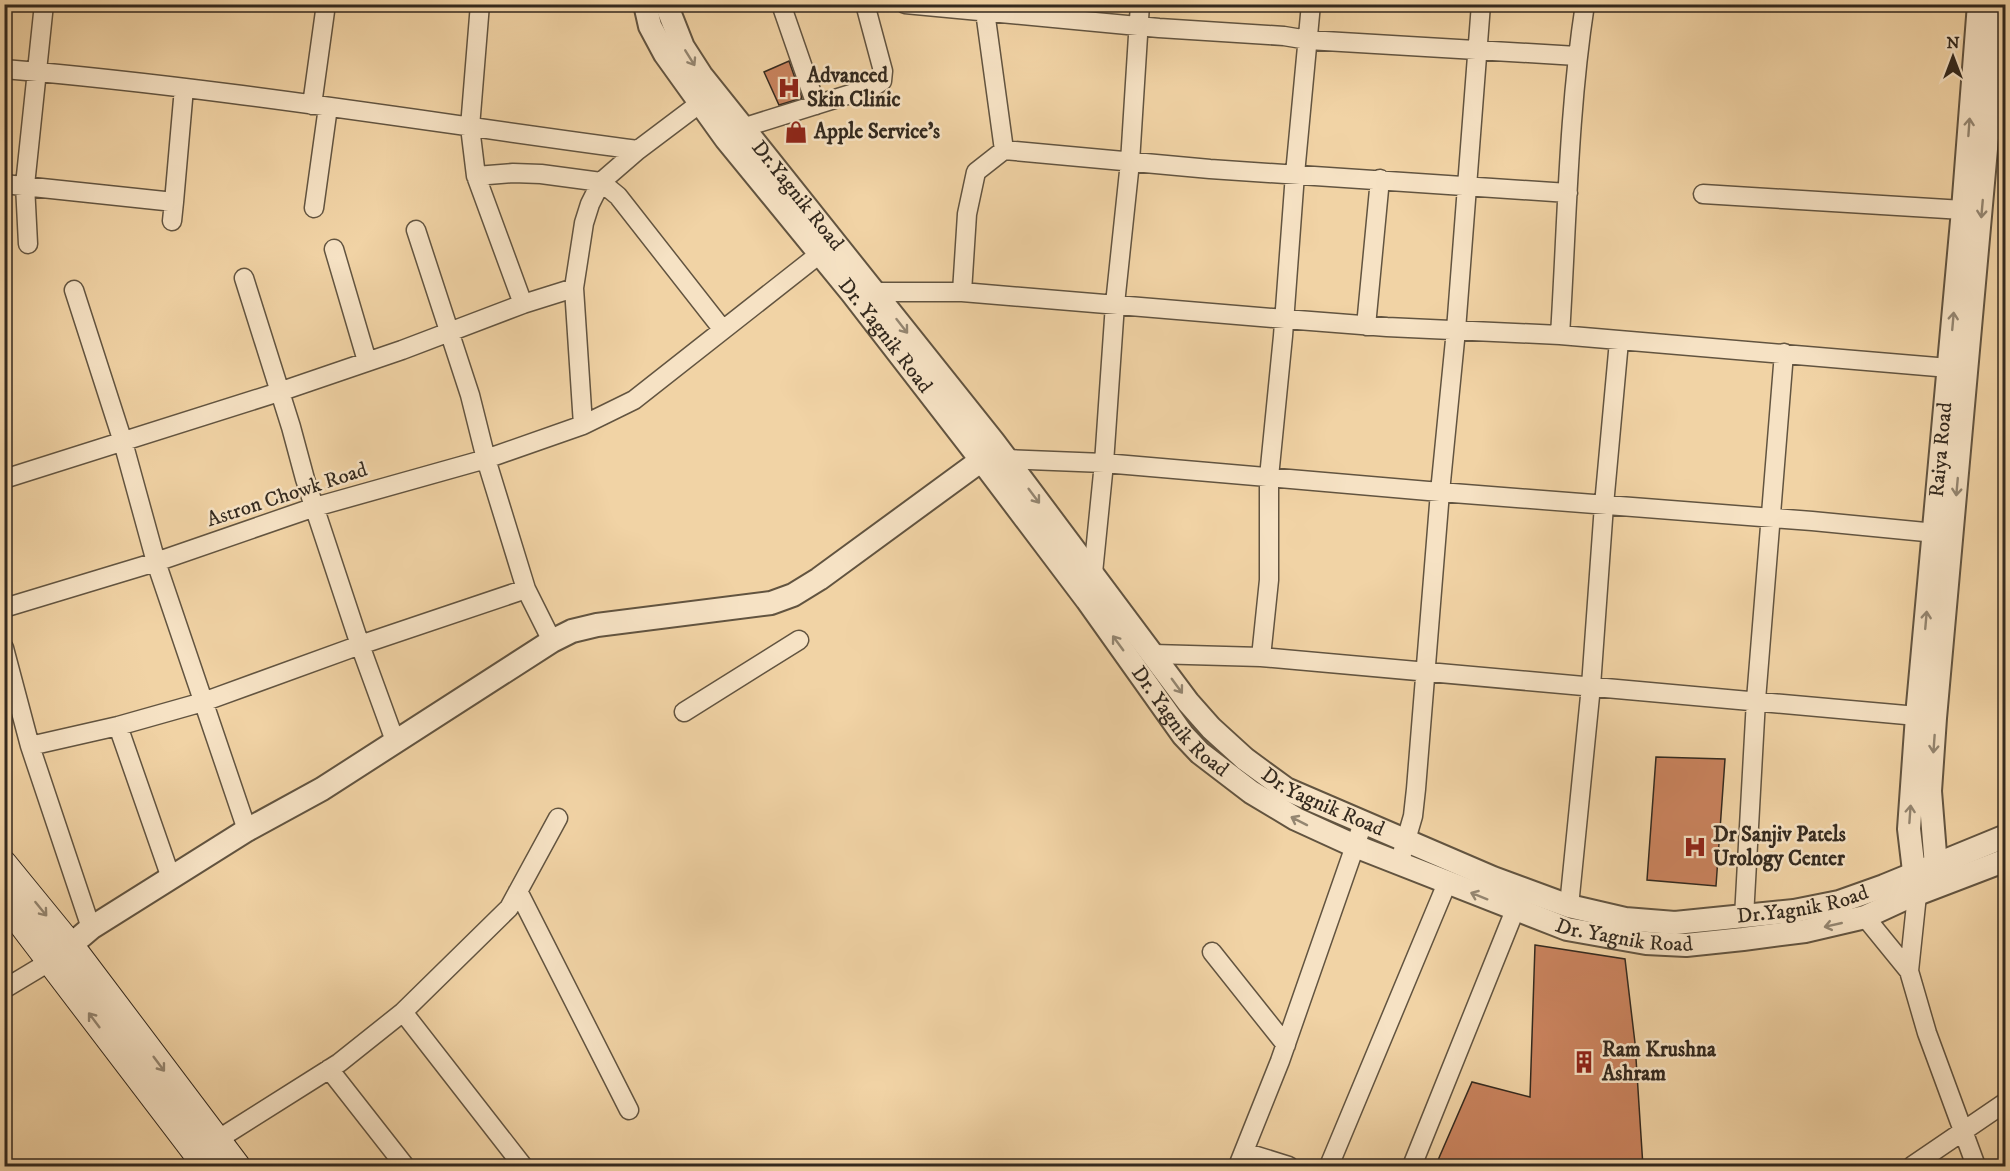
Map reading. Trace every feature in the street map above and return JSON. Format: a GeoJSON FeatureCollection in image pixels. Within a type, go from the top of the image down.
{"type":"FeatureCollection","features":[{"type":"Feature","properties":{"kind":"main road"},"geometry":{"type":"LineString","coordinates":[[4,864],[71,946],[237,1167]]}},
{"type":"Feature","properties":{"kind":"main road"},"geometry":{"type":"LineString","coordinates":[[4,901],[206,1167]]}},
{"type":"Feature","properties":{"kind":"street"},"geometry":{"type":"LineString","coordinates":[[28,244],[25,185],[44,4]]}},
{"type":"Feature","properties":{"kind":"street"},"geometry":{"type":"LineString","coordinates":[[314,208],[326,4]]}},
{"type":"Feature","properties":{"kind":"street"},"geometry":{"type":"LineString","coordinates":[[480,4],[471,127],[476,176],[523,304]]}},
{"type":"Feature","properties":{"kind":"street","name":"Dr. Yagnik Road"},"geometry":{"type":"LineString","coordinates":[[645,4],[650,26],[665,54],[707,98],[863,292],[982,461],[1087,600],[1183,735],[1200,753],[1251,792],[1296,819],[1355,846],[1515,910],[1567,929],[1646,944],[1686,945],[1805,931],[1865,917],[1915,884],[1938,886],[2006,860]]}},
{"type":"Feature","properties":{"kind":"street"},"geometry":{"type":"LineString","coordinates":[[583,425],[574,288],[584,223],[590,204],[601,183],[639,150],[707,98],[666,4]]}},
{"type":"Feature","properties":{"kind":"street"},"geometry":{"type":"LineString","coordinates":[[734,133],[873,87],[882,81],[883,71],[865,4]]}},
{"type":"Feature","properties":{"kind":"street"},"geometry":{"type":"LineString","coordinates":[[905,4],[984,8],[1138,26],[1284,36],[1308,40],[1577,56]]}},
{"type":"Feature","properties":{"kind":"street"},"geometry":{"type":"LineString","coordinates":[[1093,573],[1104,464],[1115,304],[1130,162],[1140,4]]}},
{"type":"Feature","properties":{"kind":"street"},"geometry":{"type":"LineString","coordinates":[[1261,657],[1269,580],[1269,477],[1285,320],[1295,174],[1311,4]]}},
{"type":"Feature","properties":{"kind":"street"},"geometry":{"type":"LineString","coordinates":[[1399,864],[1407,842],[1416,789],[1440,492],[1456,330],[1481,4]]}},
{"type":"Feature","properties":{"kind":"street"},"geometry":{"type":"LineString","coordinates":[[1560,335],[1577,56],[1585,4]]}},
{"type":"Feature","properties":{"kind":"street","name":"Raiya Road"},"geometry":{"type":"LineString","coordinates":[[1943,533],[1949,368],[1978,4]]}},
{"type":"Feature","properties":{"kind":"street","name":"Raiya Road"},"geometry":{"type":"LineString","coordinates":[[1915,884],[1909,830],[1926,715],[1999,4]]}},
{"type":"Feature","properties":{"kind":"street"},"geometry":{"type":"LineString","coordinates":[[782,8],[816,105]]}},
{"type":"Feature","properties":{"kind":"street"},"geometry":{"type":"LineString","coordinates":[[984,8],[1004,150]]}},
{"type":"Feature","properties":{"kind":"street"},"geometry":{"type":"LineString","coordinates":[[4,69],[184,88],[639,150]]}},
{"type":"Feature","properties":{"kind":"street"},"geometry":{"type":"LineString","coordinates":[[172,221],[184,88]]}},
{"type":"Feature","properties":{"kind":"street"},"geometry":{"type":"LineString","coordinates":[[962,292],[967,214],[976,172],[1004,150],[1130,162],[1380,179],[1467,188],[1568,193]]}},
{"type":"Feature","properties":{"kind":"street"},"geometry":{"type":"LineString","coordinates":[[476,176],[531,174],[601,183],[618,196],[723,330]]}},
{"type":"Feature","properties":{"kind":"street"},"geometry":{"type":"LineString","coordinates":[[1366,326],[1380,179]]}},
{"type":"Feature","properties":{"kind":"street"},"geometry":{"type":"LineString","coordinates":[[4,183],[174,202]]}},
{"type":"Feature","properties":{"kind":"street"},"geometry":{"type":"LineString","coordinates":[[1703,194],[1963,210]]}},
{"type":"Feature","properties":{"kind":"street"},"geometry":{"type":"LineString","coordinates":[[416,230],[448,333],[471,395],[486,459],[526,589],[552,641]]}},
{"type":"Feature","properties":{"kind":"street","name":"Astron Chowk Road"},"geometry":{"type":"LineString","coordinates":[[4,608],[156,562],[315,507],[486,459],[583,425],[634,400],[827,248]]}},
{"type":"Feature","properties":{"kind":"street"},"geometry":{"type":"LineString","coordinates":[[334,249],[367,361]]}},
{"type":"Feature","properties":{"kind":"street"},"geometry":{"type":"LineString","coordinates":[[244,278],[305,479],[360,645],[395,741]]}},
{"type":"Feature","properties":{"kind":"street"},"geometry":{"type":"LineString","coordinates":[[4,479],[279,392],[448,333],[523,304],[574,288]]}},
{"type":"Feature","properties":{"kind":"street"},"geometry":{"type":"LineString","coordinates":[[74,290],[123,442],[156,562],[247,830]]}},
{"type":"Feature","properties":{"kind":"street"},"geometry":{"type":"LineString","coordinates":[[863,292],[962,292],[1366,326],[1560,335],[1784,352],[1949,368]]}},
{"type":"Feature","properties":{"kind":"street","name":"Dr.Yagnik Road"},"geometry":{"type":"LineString","coordinates":[[863,292],[1006,459],[1210,728],[1245,759],[1286,789],[1493,878],[1569,906],[1625,919],[1675,923],[1794,911],[1839,902],[1884,886],[1915,884],[1936,864],[2006,837]]}},
{"type":"Feature","properties":{"kind":"street"},"geometry":{"type":"LineString","coordinates":[[1569,906],[1591,686],[1619,341]]}},
{"type":"Feature","properties":{"kind":"street"},"geometry":{"type":"LineString","coordinates":[[1744,917],[1756,700],[1784,352]]}},
{"type":"Feature","properties":{"kind":"street"},"geometry":{"type":"LineString","coordinates":[[4,988],[49,962],[91,928],[247,830],[322,789],[552,641],[597,625],[771,603],[793,595],[819,579],[982,461],[1006,459],[1104,464],[1943,533]]}},
{"type":"Feature","properties":{"kind":"street"},"geometry":{"type":"LineString","coordinates":[[30,746],[118,726],[203,702],[360,645],[526,589]]}},
{"type":"Feature","properties":{"kind":"street"},"geometry":{"type":"LineString","coordinates":[[684,712],[799,640]]}},
{"type":"Feature","properties":{"kind":"street"},"geometry":{"type":"LineString","coordinates":[[4,648],[30,746],[91,928]]}},
{"type":"Feature","properties":{"kind":"street"},"geometry":{"type":"LineString","coordinates":[[1153,654],[1261,657],[1926,715]]}},
{"type":"Feature","properties":{"kind":"street","name":"Raiya Road"},"geometry":{"type":"LineString","coordinates":[[1926,715],[1938,886]]}},
{"type":"Feature","properties":{"kind":"street"},"geometry":{"type":"LineString","coordinates":[[118,726],[171,878]]}},
{"type":"Feature","properties":{"kind":"street"},"geometry":{"type":"LineString","coordinates":[[217,1140],[329,1070],[403,1012],[509,908],[558,818]]}},
{"type":"Feature","properties":{"kind":"street"},"geometry":{"type":"LineString","coordinates":[[1289,1167],[1241,1159],[1286,1045],[1363,823]]}},
{"type":"Feature","properties":{"kind":"street"},"geometry":{"type":"LineString","coordinates":[[1329,1167],[1447,883]]}},
{"type":"Feature","properties":{"kind":"street"},"geometry":{"type":"LineString","coordinates":[[1915,884],[1909,971],[1927,1033],[1976,1167]]}},
{"type":"Feature","properties":{"kind":"street"},"geometry":{"type":"LineString","coordinates":[[518,891],[629,1110]]}},
{"type":"Feature","properties":{"kind":"street"},"geometry":{"type":"LineString","coordinates":[[1412,1167],[1515,910]]}},
{"type":"Feature","properties":{"kind":"street"},"geometry":{"type":"LineString","coordinates":[[1865,917],[1909,971]]}},
{"type":"Feature","properties":{"kind":"street"},"geometry":{"type":"LineString","coordinates":[[1212,952],[1286,1045]]}},
{"type":"Feature","properties":{"kind":"street"},"geometry":{"type":"LineString","coordinates":[[403,1012],[523,1167]]}},
{"type":"Feature","properties":{"kind":"street"},"geometry":{"type":"LineString","coordinates":[[329,1070],[405,1167]]}},
{"type":"Feature","properties":{"kind":"street"},"geometry":{"type":"LineString","coordinates":[[1912,1167],[2006,1102]]}},
{"type":"Feature","properties":{"kind":"building"},"geometry":{"type":"Polygon","coordinates":[[[789,61],[802,98],[779,105],[764,72],[789,61]]]}},
{"type":"Feature","properties":{"kind":"building"},"geometry":{"type":"Polygon","coordinates":[[[1656,757],[1725,759],[1716,886],[1647,880],[1656,757]]]}},
{"type":"Feature","properties":{"kind":"building","name":"Ram Krushna Ashram"},"geometry":{"type":"Polygon","coordinates":[[[1535,945],[1625,959],[1635,1043],[1643,1167],[1435,1167],[1472,1082],[1530,1097],[1535,945]]]}},
{"type":"Feature","properties":{"kind":"place","name":"Advanced Skin Clinic"},"geometry":{"type":"Point","coordinates":[789,88]}},
{"type":"Feature","properties":{"kind":"place","name":"Apple Service's"},"geometry":{"type":"Point","coordinates":[796,132]}},
{"type":"Feature","properties":{"kind":"place","name":"Dr Sanjiv Patels Urology Center"},"geometry":{"type":"Point","coordinates":[1695,847]}},
{"type":"Feature","properties":{"kind":"place","name":"Ram Krushna Ashram"},"geometry":{"type":"Point","coordinates":[1584,1062]}}]}
